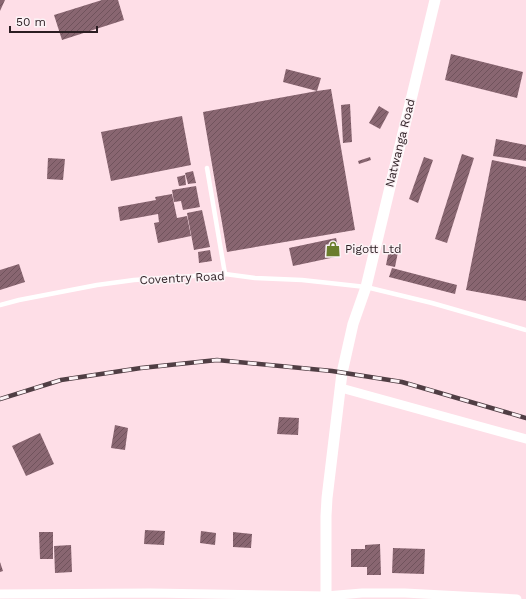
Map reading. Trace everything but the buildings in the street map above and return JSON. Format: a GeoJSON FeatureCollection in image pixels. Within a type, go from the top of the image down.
{"type":"FeatureCollection","features":[{"type":"Feature","properties":{"kind":"street","name":"Natwanga Road"},"geometry":{"type":"LineString","coordinates":[[326,597],[327,498],[342,373],[353,324],[366,287],[435,0]]}},
{"type":"Feature","properties":{"kind":"street"},"geometry":{"type":"LineString","coordinates":[[341,388],[526,439]]}},
{"type":"Feature","properties":{"kind":"street"},"geometry":{"type":"LineString","coordinates":[[0,594],[151,593],[326,597],[362,593],[404,593],[517,599]]}},
{"type":"Feature","properties":{"kind":"lane"},"geometry":{"type":"LineString","coordinates":[[207,168],[225,274]]}},
{"type":"Feature","properties":{"kind":"lane","name":"Coventry Road"},"geometry":{"type":"LineString","coordinates":[[0,305],[96,284],[225,274],[255,278],[302,280],[366,287],[432,303],[526,330]]}},
{"type":"Feature","properties":{"kind":"railway"},"geometry":{"type":"LineString","coordinates":[[0,399],[61,380],[141,368],[217,360],[332,371],[402,382],[526,418]]}},
{"type":"Feature","properties":{"kind":"place","name":"Pigott Ltd"},"geometry":{"type":"Point","coordinates":[333,249]}}]}
